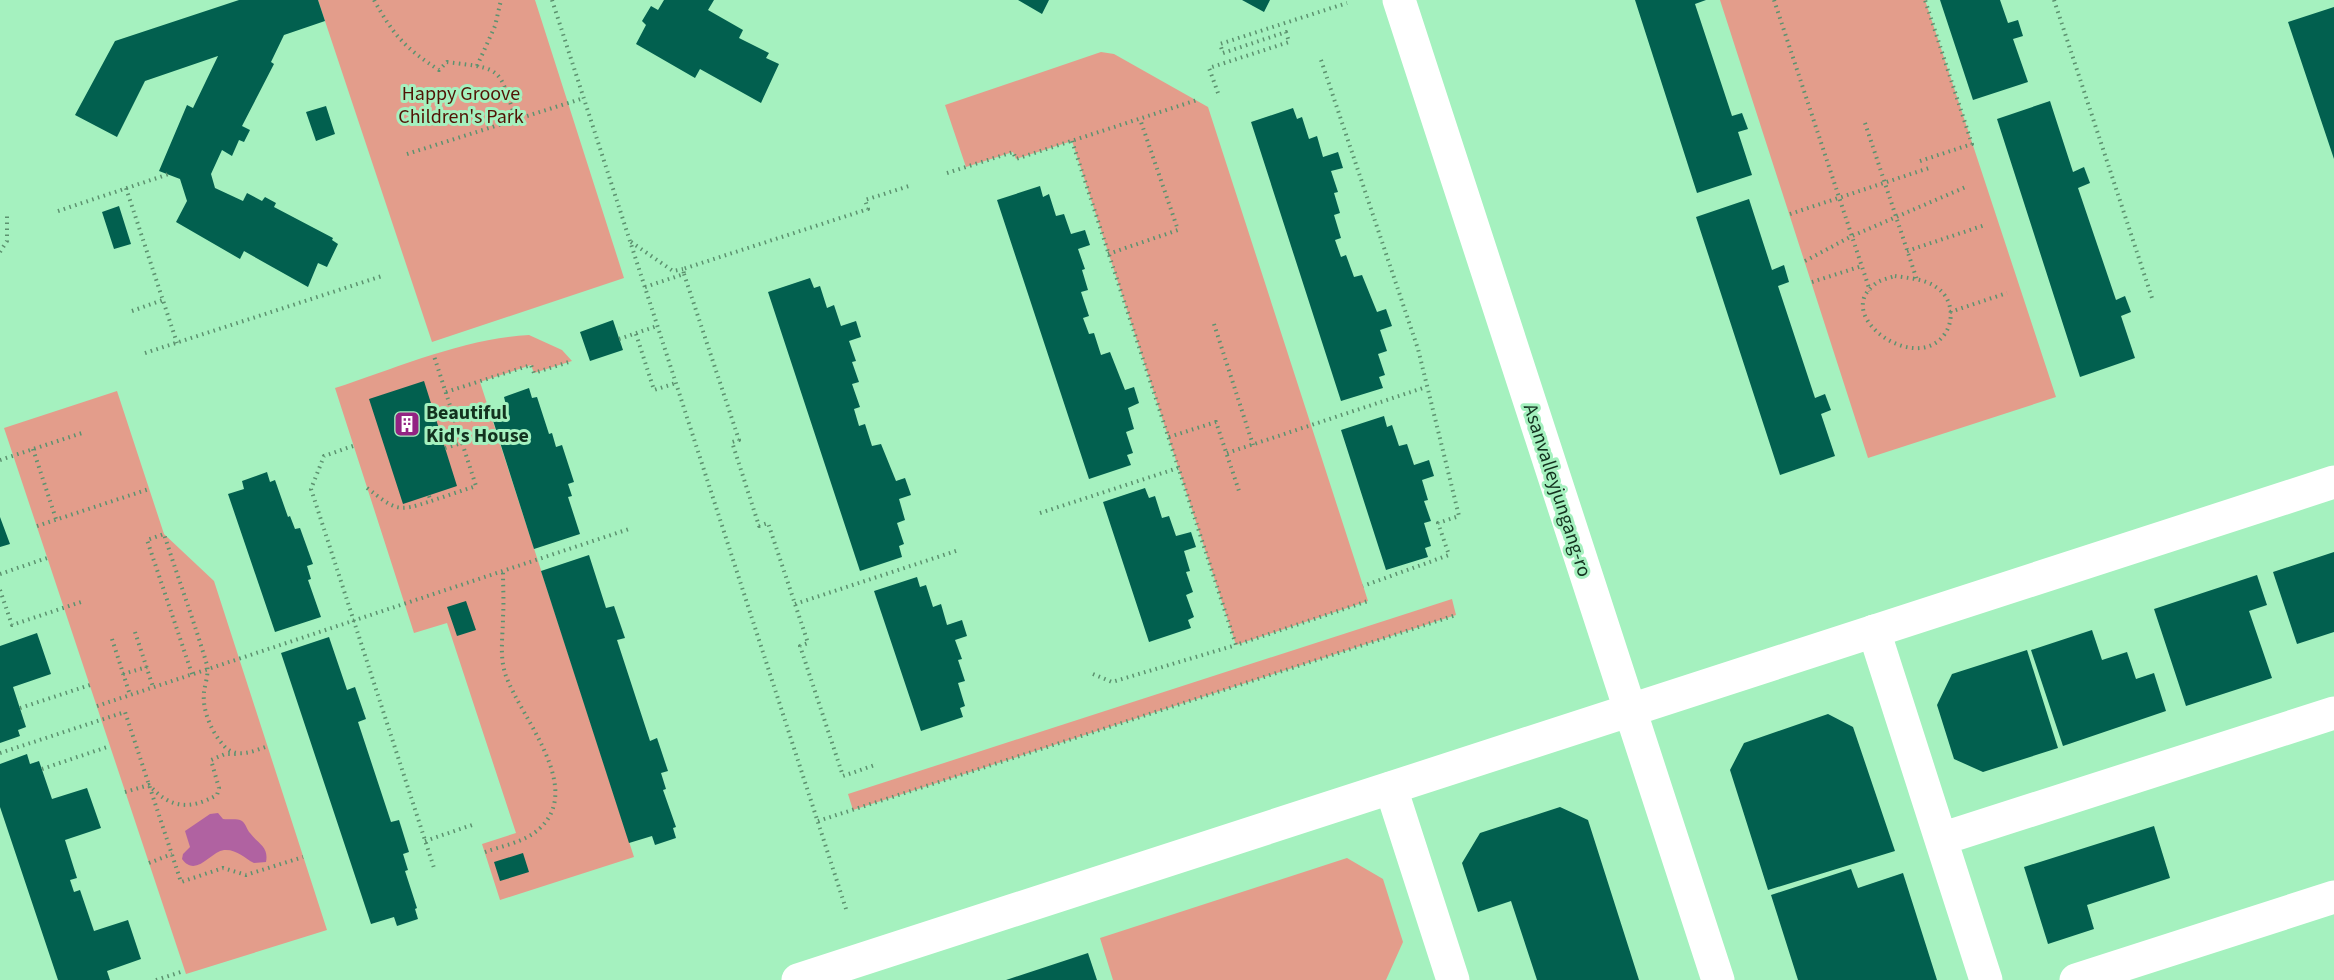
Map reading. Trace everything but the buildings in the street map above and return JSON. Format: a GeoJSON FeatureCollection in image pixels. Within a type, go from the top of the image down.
{"type":"FeatureCollection","features":[{"type":"Feature","properties":{"kind":"street","name":"Asanvalleyjungang-ro"},"geometry":{"type":"LineString","coordinates":[[1399,0],[1719,980]]}},
{"type":"Feature","properties":{"kind":"street"},"geometry":{"type":"LineString","coordinates":[[798,980],[2334,482]]}},
{"type":"Feature","properties":{"kind":"street"},"geometry":{"type":"LineString","coordinates":[[1874,631],[1986,980]]}},
{"type":"Feature","properties":{"kind":"street"},"geometry":{"type":"LineString","coordinates":[[1941,839],[2334,713]]}},
{"type":"Feature","properties":{"kind":"street"},"geometry":{"type":"LineString","coordinates":[[1391,788],[1453,980]]}},
{"type":"Feature","properties":{"kind":"street"},"geometry":{"type":"LineString","coordinates":[[2076,980],[2334,897]]}},
{"type":"Feature","properties":{"kind":"path"},"geometry":{"type":"LineString","coordinates":[[374,0],[387,23],[408,50],[439,70],[447,62],[490,68],[502,78],[516,120]]}},
{"type":"Feature","properties":{"kind":"path"},"geometry":{"type":"LineString","coordinates":[[477,66],[495,26],[501,0]]}},
{"type":"Feature","properties":{"kind":"path"},"geometry":{"type":"LineString","coordinates":[[552,0],[846,909]]}},
{"type":"Feature","properties":{"kind":"path"},"geometry":{"type":"LineString","coordinates":[[1774,0],[1870,291]]}},
{"type":"Feature","properties":{"kind":"path"},"geometry":{"type":"LineString","coordinates":[[1920,161],[1972,144],[1925,0]]}},
{"type":"Feature","properties":{"kind":"path"},"geometry":{"type":"LineString","coordinates":[[2054,0],[2152,298]]}},
{"type":"Feature","properties":{"kind":"path"},"geometry":{"type":"LineString","coordinates":[[1218,93],[1209,68],[1289,42],[1286,32],[1223,53],[1220,44],[1347,3]]}},
{"type":"Feature","properties":{"kind":"path"},"geometry":{"type":"LineString","coordinates":[[1321,60],[1418,350],[1459,516],[1438,523],[1449,555],[1363,586]]}},
{"type":"Feature","properties":{"kind":"path"},"geometry":{"type":"LineString","coordinates":[[407,154],[584,98]]}},
{"type":"Feature","properties":{"kind":"path"},"geometry":{"type":"LineString","coordinates":[[947,173],[1013,152],[1016,159],[1197,100]]}},
{"type":"Feature","properties":{"kind":"path"},"geometry":{"type":"LineString","coordinates":[[1108,254],[1178,230],[1140,119]]}},
{"type":"Feature","properties":{"kind":"path"},"geometry":{"type":"LineString","coordinates":[[1865,123],[1917,280]]}},
{"type":"Feature","properties":{"kind":"path"},"geometry":{"type":"LineString","coordinates":[[1072,141],[1236,645]]}},
{"type":"Feature","properties":{"kind":"path"},"geometry":{"type":"LineString","coordinates":[[1790,214],[1932,167]]}},
{"type":"Feature","properties":{"kind":"path"},"geometry":{"type":"LineString","coordinates":[[58,211],[169,174]]}},
{"type":"Feature","properties":{"kind":"path"},"geometry":{"type":"LineString","coordinates":[[645,287],[868,209],[866,200],[909,186]]}},
{"type":"Feature","properties":{"kind":"path"},"geometry":{"type":"LineString","coordinates":[[1805,261],[1852,236],[1968,186]]}},
{"type":"Feature","properties":{"kind":"path"},"geometry":{"type":"LineString","coordinates":[[126,188],[177,343]]}},
{"type":"Feature","properties":{"kind":"path"},"geometry":{"type":"LineString","coordinates":[[0,252],[8,240],[8,216]]}},
{"type":"Feature","properties":{"kind":"path"},"geometry":{"type":"LineString","coordinates":[[1907,250],[1985,225]]}},
{"type":"Feature","properties":{"kind":"path"},"geometry":{"type":"LineString","coordinates":[[630,242],[673,272],[684,272]]}},
{"type":"Feature","properties":{"kind":"path"},"geometry":{"type":"LineString","coordinates":[[1812,282],[1862,266]]}},
{"type":"Feature","properties":{"kind":"path"},"geometry":{"type":"LineString","coordinates":[[684,272],[739,440],[732,442],[759,526],[768,523],[808,644],[800,646],[843,776],[875,765]]}},
{"type":"Feature","properties":{"kind":"path"},"geometry":{"type":"LineString","coordinates":[[146,353],[382,276]]}},
{"type":"Feature","properties":{"kind":"path"},"geometry":{"type":"LineString","coordinates":[[1895,276],[1917,280],[1937,287],[1948,303],[1952,319],[1948,330],[1936,343],[1902,347],[1882,337],[1871,327],[1864,312],[1864,297],[1874,285],[1895,276]]}},
{"type":"Feature","properties":{"kind":"path"},"geometry":{"type":"LineString","coordinates":[[1950,312],[2007,293]]}},
{"type":"Feature","properties":{"kind":"path"},"geometry":{"type":"LineString","coordinates":[[132,311],[163,300]]}},
{"type":"Feature","properties":{"kind":"path"},"geometry":{"type":"LineString","coordinates":[[1214,324],[1253,445]]}},
{"type":"Feature","properties":{"kind":"path"},"geometry":{"type":"LineString","coordinates":[[619,339],[657,326]]}},
{"type":"Feature","properties":{"kind":"path"},"geometry":{"type":"LineString","coordinates":[[636,334],[654,390],[676,383]]}},
{"type":"Feature","properties":{"kind":"path"},"geometry":{"type":"LineString","coordinates":[[367,488],[393,507],[403,509],[430,498],[476,486],[434,356]]}},
{"type":"Feature","properties":{"kind":"path"},"geometry":{"type":"LineString","coordinates":[[446,392],[531,365],[534,373],[572,361]]}},
{"type":"Feature","properties":{"kind":"path"},"geometry":{"type":"LineString","coordinates":[[1227,453],[1426,387]]}},
{"type":"Feature","properties":{"kind":"path"},"geometry":{"type":"LineString","coordinates":[[1168,437],[1216,422],[1240,494]]}},
{"type":"Feature","properties":{"kind":"path"},"geometry":{"type":"LineString","coordinates":[[0,460],[82,433]]}},
{"type":"Feature","properties":{"kind":"path"},"geometry":{"type":"LineString","coordinates":[[445,448],[462,443]]}},
{"type":"Feature","properties":{"kind":"path"},"geometry":{"type":"LineString","coordinates":[[353,446],[324,456],[311,489],[435,871]]}},
{"type":"Feature","properties":{"kind":"path"},"geometry":{"type":"LineString","coordinates":[[33,449],[57,520]]}},
{"type":"Feature","properties":{"kind":"path"},"geometry":{"type":"LineString","coordinates":[[1040,513],[1178,468]]}},
{"type":"Feature","properties":{"kind":"path"},"geometry":{"type":"LineString","coordinates":[[37,526],[149,489]]}},
{"type":"Feature","properties":{"kind":"path"},"geometry":{"type":"LineString","coordinates":[[97,706],[629,529]]}},
{"type":"Feature","properties":{"kind":"path"},"geometry":{"type":"LineString","coordinates":[[192,674],[147,540],[164,534],[208,669],[204,695],[205,711],[216,735],[226,748],[237,754]]}},
{"type":"Feature","properties":{"kind":"path"},"geometry":{"type":"LineString","coordinates":[[795,604],[959,550]]}},
{"type":"Feature","properties":{"kind":"path"},"geometry":{"type":"LineString","coordinates":[[0,574],[47,558]]}},
{"type":"Feature","properties":{"kind":"path"},"geometry":{"type":"LineString","coordinates":[[485,852],[528,837],[539,830],[554,809],[555,796],[555,783],[541,741],[516,700],[506,675],[501,640],[503,571]]}},
{"type":"Feature","properties":{"kind":"path"},"geometry":{"type":"LineString","coordinates":[[0,590],[12,625],[84,601]]}},
{"type":"Feature","properties":{"kind":"path"},"geometry":{"type":"LineString","coordinates":[[1093,674],[1112,682],[1236,645],[1368,601]]}},
{"type":"Feature","properties":{"kind":"path"},"geometry":{"type":"LineString","coordinates":[[818,821],[1456,615]]}},
{"type":"Feature","properties":{"kind":"path"},"geometry":{"type":"LineString","coordinates":[[135,632],[153,687]]}},
{"type":"Feature","properties":{"kind":"path"},"geometry":{"type":"LineString","coordinates":[[112,639],[130,695]]}},
{"type":"Feature","properties":{"kind":"path"},"geometry":{"type":"LineString","coordinates":[[123,674],[147,667]]}},
{"type":"Feature","properties":{"kind":"path"},"geometry":{"type":"LineString","coordinates":[[20,708],[90,685]]}},
{"type":"Feature","properties":{"kind":"path"},"geometry":{"type":"LineString","coordinates":[[0,753],[125,712],[181,882],[223,868],[246,875],[303,857]]}},
{"type":"Feature","properties":{"kind":"path"},"geometry":{"type":"LineString","coordinates":[[42,769],[110,746]]}},
{"type":"Feature","properties":{"kind":"path"},"geometry":{"type":"LineString","coordinates":[[149,785],[156,792],[183,807],[196,805],[217,795],[219,788],[211,760],[225,754],[249,753],[268,746]]}},
{"type":"Feature","properties":{"kind":"path"},"geometry":{"type":"LineString","coordinates":[[125,792],[149,785]]}},
{"type":"Feature","properties":{"kind":"path"},"geometry":{"type":"LineString","coordinates":[[425,841],[476,824]]}},
{"type":"Feature","properties":{"kind":"path"},"geometry":{"type":"LineString","coordinates":[[149,862],[172,855]]}},
{"type":"Feature","properties":{"kind":"path"},"geometry":{"type":"LineString","coordinates":[[156,980],[184,970]]}},
{"type":"Feature","properties":{"kind":"green space","name":"Happy Groove Children's Park"},"geometry":{"type":"Polygon","coordinates":[[[318,0],[535,0],[624,278],[432,342],[318,0]]]}},
{"type":"Feature","properties":{"kind":"green space"},"geometry":{"type":"Polygon","coordinates":[[[1720,0],[1925,0],[2056,397],[1868,458],[1720,0]]]}},
{"type":"Feature","properties":{"kind":"green space"},"geometry":{"type":"Polygon","coordinates":[[[1101,52],[1114,54],[1208,107],[1368,601],[1236,645],[1072,141],[1016,159],[1013,152],[966,167],[945,105],[1101,52]]]}},
{"type":"Feature","properties":{"kind":"green space"},"geometry":{"type":"Polygon","coordinates":[[[529,335],[562,350],[572,361],[534,373],[531,365],[480,382],[634,857],[500,900],[482,844],[516,833],[447,623],[414,633],[335,388],[456,348],[505,337],[529,335]]]}},
{"type":"Feature","properties":{"kind":"green space"},"geometry":{"type":"Polygon","coordinates":[[[117,391],[164,534],[214,581],[327,930],[186,974],[4,428],[117,391]]]}},
{"type":"Feature","properties":{"kind":"green space"},"geometry":{"type":"Polygon","coordinates":[[[1452,599],[1456,615],[853,810],[848,794],[1452,599]]]}},
{"type":"Feature","properties":{"kind":"green space"},"geometry":{"type":"Polygon","coordinates":[[[1347,858],[1383,879],[1403,942],[1386,980],[1113,980],[1100,938],[1347,858]]]}},
{"type":"Feature","properties":{"kind":"shaded area"},"geometry":{"type":"Polygon","coordinates":[[[218,813],[223,819],[243,822],[266,852],[266,862],[254,863],[237,852],[229,850],[219,852],[198,865],[192,866],[182,859],[183,854],[190,847],[185,831],[210,814],[218,813]]]}},
{"type":"Feature","properties":{"kind":"place","name":"Beautiful Kid's House"},"geometry":{"type":"Point","coordinates":[407,424]}}]}
